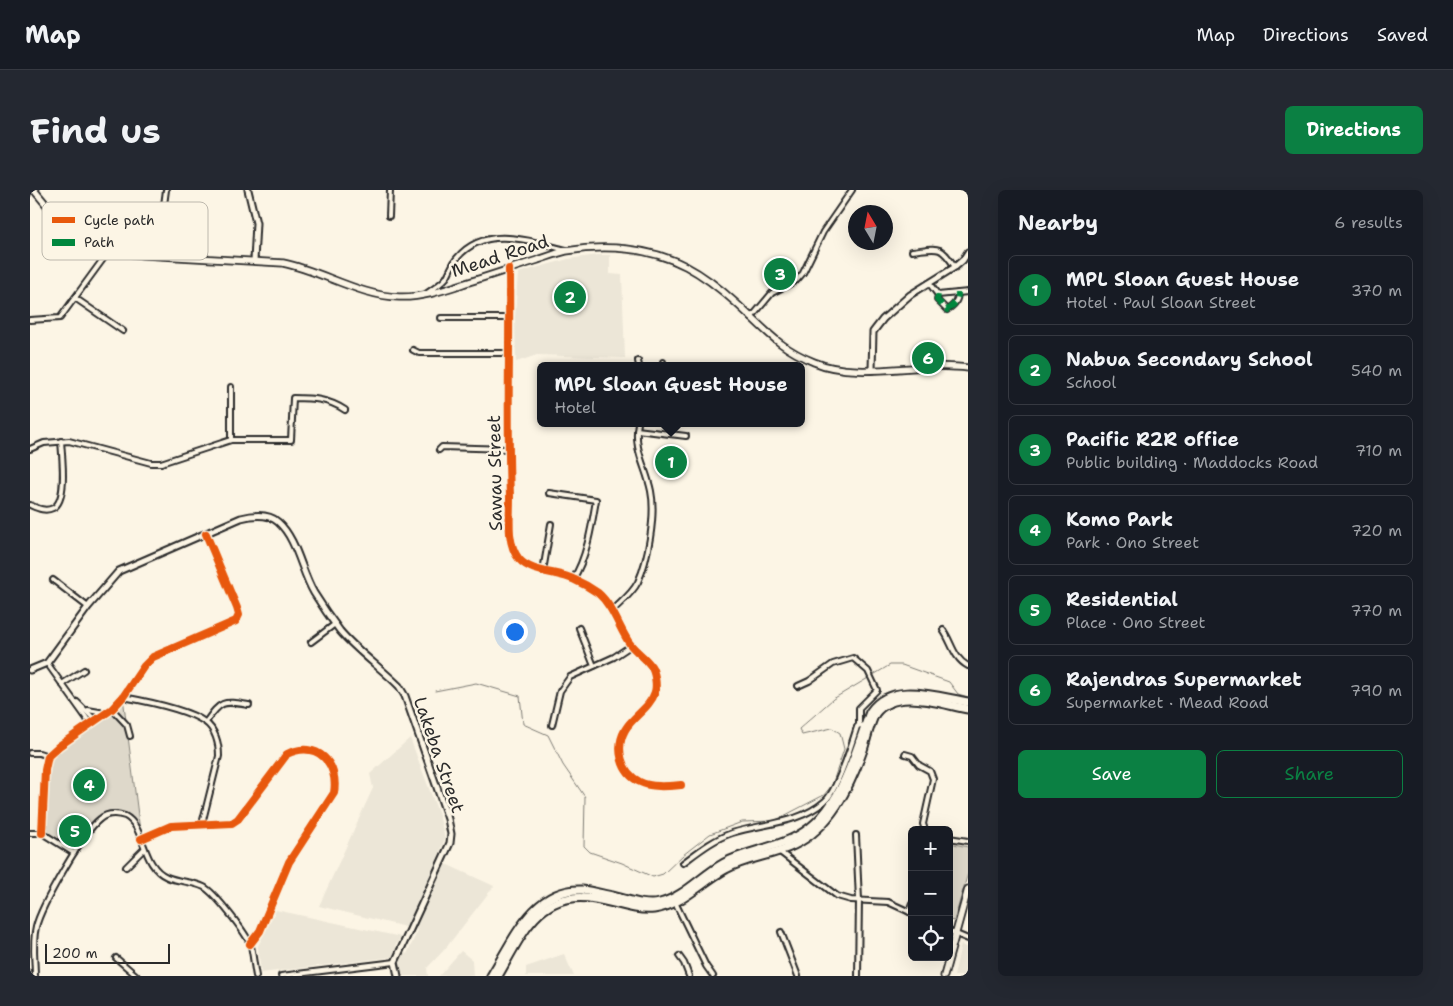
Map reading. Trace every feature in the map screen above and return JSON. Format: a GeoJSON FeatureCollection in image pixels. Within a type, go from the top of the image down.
{"type":"FeatureCollection","features":[{"type":"Feature","properties":{"kind":"highway"},"geometry":{"type":"LineString","coordinates":[[491,976],[533,910],[553,896],[580,890],[643,903],[660,903],[679,894],[729,861],[776,846],[802,834],[822,817],[832,802],[853,762],[862,726],[874,705],[884,698],[892,694],[916,693],[968,702]]}},
{"type":"Feature","properties":{"kind":"highway"},"geometry":{"type":"LineString","coordinates":[[498,976],[532,919],[547,906],[555,902],[587,897],[627,907],[654,909],[675,902],[731,866],[748,859],[789,848],[814,833],[829,816],[858,765],[871,722],[879,709],[884,705],[896,700],[909,699],[968,709]]}},
{"type":"Feature","properties":{"kind":"main road","name":"Mead Road"},"geometry":{"type":"LineString","coordinates":[[34,190],[44,202]]}},
{"type":"Feature","properties":{"kind":"main road"},"geometry":{"type":"LineString","coordinates":[[248,190],[256,223],[254,261]]}},
{"type":"Feature","properties":{"kind":"main road","name":"Mead Road"},"geometry":{"type":"LineString","coordinates":[[208,259],[283,263],[298,266],[376,294],[400,297],[438,292],[567,251],[615,248],[644,251],[670,258],[712,282],[785,347],[816,363],[844,368],[872,369],[943,366],[968,368]]}},
{"type":"Feature","properties":{"kind":"main road"},"geometry":{"type":"LineString","coordinates":[[872,369],[874,332],[883,319],[903,301],[954,268],[968,252]]}},
{"type":"Feature","properties":{"kind":"main road","name":"Lakeba Street"},"geometry":{"type":"LineString","coordinates":[[47,663],[88,607],[119,571],[251,515],[276,520],[290,538],[313,591],[335,624],[341,632],[399,686],[405,696],[445,810],[451,834],[450,843],[395,962]]}},
{"type":"Feature","properties":{"kind":"main road"},"geometry":{"type":"LineString","coordinates":[[30,670],[47,663]]}},
{"type":"Feature","properties":{"kind":"main road"},"geometry":{"type":"LineString","coordinates":[[944,976],[968,889]]}},
{"type":"Feature","properties":{"kind":"main road"},"geometry":{"type":"LineString","coordinates":[[395,962],[398,976]]}},
{"type":"Feature","properties":{"kind":"street"},"geometry":{"type":"LineString","coordinates":[[389,216],[390,190]]}},
{"type":"Feature","properties":{"kind":"street"},"geometry":{"type":"LineString","coordinates":[[751,318],[772,293],[797,280],[803,274],[823,232],[852,190]]}},
{"type":"Feature","properties":{"kind":"street"},"geometry":{"type":"LineString","coordinates":[[426,294],[445,279],[456,259],[463,252],[486,239],[509,237],[567,251]]}},
{"type":"Feature","properties":{"kind":"street"},"geometry":{"type":"LineString","coordinates":[[912,251],[937,248],[944,253],[954,268]]}},
{"type":"Feature","properties":{"kind":"street"},"geometry":{"type":"LineString","coordinates":[[30,320],[60,318],[102,260]]}},
{"type":"Feature","properties":{"kind":"street","name":"Sawau Street"},"geometry":{"type":"LineString","coordinates":[[509,270],[508,449],[510,534],[512,544],[519,559],[527,566],[573,579],[598,593],[612,611],[632,646],[651,666],[655,677],[655,690],[646,707],[626,729],[620,745],[622,762],[626,769],[640,782],[652,786],[681,785]]}},
{"type":"Feature","properties":{"kind":"street"},"geometry":{"type":"LineString","coordinates":[[929,283],[938,295],[937,300],[947,310],[958,299],[958,293]]}},
{"type":"Feature","properties":{"kind":"street"},"geometry":{"type":"LineString","coordinates":[[938,295],[968,292]]}},
{"type":"Feature","properties":{"kind":"street"},"geometry":{"type":"LineString","coordinates":[[75,298],[123,331]]}},
{"type":"Feature","properties":{"kind":"street"},"geometry":{"type":"LineString","coordinates":[[441,318],[510,318]]}},
{"type":"Feature","properties":{"kind":"street"},"geometry":{"type":"LineString","coordinates":[[413,350],[419,353],[509,353]]}},
{"type":"Feature","properties":{"kind":"street"},"geometry":{"type":"LineString","coordinates":[[231,387],[231,440]]}},
{"type":"Feature","properties":{"kind":"street"},"geometry":{"type":"LineString","coordinates":[[30,449],[44,443],[69,441],[150,463],[169,461],[231,440],[291,440],[293,398],[334,403],[345,410]]}},
{"type":"Feature","properties":{"kind":"street"},"geometry":{"type":"LineString","coordinates":[[612,611],[638,582],[650,536],[651,490],[638,452],[637,427]]}},
{"type":"Feature","properties":{"kind":"street"},"geometry":{"type":"LineString","coordinates":[[637,430],[686,436]]}},
{"type":"Feature","properties":{"kind":"street"},"geometry":{"type":"LineString","coordinates":[[30,505],[47,510],[54,508],[62,496],[61,441]]}},
{"type":"Feature","properties":{"kind":"street"},"geometry":{"type":"LineString","coordinates":[[439,450],[442,448],[508,449]]}},
{"type":"Feature","properties":{"kind":"street"},"geometry":{"type":"LineString","coordinates":[[549,493],[596,500],[588,540],[573,579]]}},
{"type":"Feature","properties":{"kind":"street"},"geometry":{"type":"LineString","coordinates":[[542,571],[551,524]]}},
{"type":"Feature","properties":{"kind":"street"},"geometry":{"type":"LineString","coordinates":[[42,833],[45,770],[48,756],[59,746],[112,709],[153,656],[236,621],[239,614],[238,608],[206,534]]}},
{"type":"Feature","properties":{"kind":"street"},"geometry":{"type":"LineString","coordinates":[[53,580],[88,607]]}},
{"type":"Feature","properties":{"kind":"street"},"geometry":{"type":"LineString","coordinates":[[311,642],[335,624]]}},
{"type":"Feature","properties":{"kind":"street"},"geometry":{"type":"LineString","coordinates":[[579,628],[594,666]]}},
{"type":"Feature","properties":{"kind":"street"},"geometry":{"type":"LineString","coordinates":[[943,630],[948,637],[952,651],[962,663],[968,666]]}},
{"type":"Feature","properties":{"kind":"street"},"geometry":{"type":"LineString","coordinates":[[552,725],[560,691],[570,677],[614,657],[632,646]]}},
{"type":"Feature","properties":{"kind":"street"},"geometry":{"type":"LineString","coordinates":[[683,863],[707,845],[725,836],[785,822],[804,815],[827,800],[862,726],[859,708],[877,690],[871,677],[853,658],[833,664],[809,681],[798,686]]}},
{"type":"Feature","properties":{"kind":"street"},"geometry":{"type":"LineString","coordinates":[[47,663],[75,701],[87,719],[89,726]]}},
{"type":"Feature","properties":{"kind":"street"},"geometry":{"type":"LineString","coordinates":[[62,684],[84,670]]}},
{"type":"Feature","properties":{"kind":"street"},"geometry":{"type":"LineString","coordinates":[[123,697],[182,712],[206,722],[217,740],[219,756],[202,824]]}},
{"type":"Feature","properties":{"kind":"street"},"geometry":{"type":"LineString","coordinates":[[75,701],[96,721]]}},
{"type":"Feature","properties":{"kind":"street"},"geometry":{"type":"LineString","coordinates":[[206,722],[216,707],[224,703],[249,705]]}},
{"type":"Feature","properties":{"kind":"street"},"geometry":{"type":"LineString","coordinates":[[112,709],[127,725],[130,736]]}},
{"type":"Feature","properties":{"kind":"street"},"geometry":{"type":"LineString","coordinates":[[86,710],[106,713]]}},
{"type":"Feature","properties":{"kind":"street"},"geometry":{"type":"LineString","coordinates":[[142,839],[170,826],[227,824],[238,819],[287,754],[304,750],[319,753],[330,763],[336,783],[334,793],[289,862],[260,931],[250,944]]}},
{"type":"Feature","properties":{"kind":"street"},"geometry":{"type":"LineString","coordinates":[[30,753],[40,753],[48,756]]}},
{"type":"Feature","properties":{"kind":"street"},"geometry":{"type":"LineString","coordinates":[[905,754],[912,756],[919,765],[932,774],[933,779],[924,826]]}},
{"type":"Feature","properties":{"kind":"street"},"geometry":{"type":"LineString","coordinates":[[35,976],[34,946],[36,926],[53,889],[74,854],[98,820],[112,814],[126,817],[132,821],[142,839],[144,849],[158,871],[167,877],[192,883],[211,891],[250,944],[256,976]]}},
{"type":"Feature","properties":{"kind":"street"},"geometry":{"type":"LineString","coordinates":[[30,833],[42,833],[74,854]]}},
{"type":"Feature","properties":{"kind":"street"},"geometry":{"type":"LineString","coordinates":[[856,835],[859,900],[858,976]]}},
{"type":"Feature","properties":{"kind":"street"},"geometry":{"type":"LineString","coordinates":[[953,839],[968,841]]}},
{"type":"Feature","properties":{"kind":"street"},"geometry":{"type":"LineString","coordinates":[[788,859],[789,848]]}},
{"type":"Feature","properties":{"kind":"street"},"geometry":{"type":"LineString","coordinates":[[126,867],[144,849]]}},
{"type":"Feature","properties":{"kind":"street"},"geometry":{"type":"LineString","coordinates":[[779,851],[837,896],[846,899],[888,902],[908,911]]}},
{"type":"Feature","properties":{"kind":"street"},"geometry":{"type":"LineString","coordinates":[[675,902],[706,966],[713,976]]}},
{"type":"Feature","properties":{"kind":"street"},"geometry":{"type":"LineString","coordinates":[[781,932],[798,976]]}},
{"type":"Feature","properties":{"kind":"street"},"geometry":{"type":"LineString","coordinates":[[953,933],[968,939]]}},
{"type":"Feature","properties":{"kind":"street"},"geometry":{"type":"LineString","coordinates":[[678,956],[684,963],[689,976]]}},
{"type":"Feature","properties":{"kind":"street"},"geometry":{"type":"LineString","coordinates":[[116,958],[137,976]]}},
{"type":"Feature","properties":{"kind":"street"},"geometry":{"type":"LineString","coordinates":[[281,976],[395,962]]}},
{"type":"Feature","properties":{"kind":"shaded area"},"geometry":{"type":"Polygon","coordinates":[[[610,255],[610,274],[622,275],[625,358],[537,355],[516,362],[515,318],[518,273],[568,259],[610,255]]]}},
{"type":"Feature","properties":{"kind":"shaded area"},"geometry":{"type":"Polygon","coordinates":[[[123,697],[141,839],[133,821],[118,815],[101,819],[73,854],[42,833],[45,755],[123,697]]]}},
{"type":"Feature","properties":{"kind":"shaded area"},"geometry":{"type":"Polygon","coordinates":[[[410,738],[439,815],[445,838],[437,860],[494,886],[445,949],[427,968],[428,976],[400,976],[398,966],[393,957],[261,973],[258,946],[276,910],[401,937],[395,946],[407,954],[418,930],[319,906],[373,788],[370,774],[410,738]]]}},
{"type":"Feature","properties":{"kind":"shaded area"},"geometry":{"type":"Polygon","coordinates":[[[953,844],[968,847],[968,873],[954,921],[953,844]]]}},
{"type":"Feature","properties":{"kind":"shaded area"},"geometry":{"type":"Polygon","coordinates":[[[961,945],[968,948],[968,976],[954,976],[961,945]]]}},
{"type":"Feature","properties":{"kind":"shaded area"},"geometry":{"type":"Polygon","coordinates":[[[461,951],[472,960],[473,976],[439,976],[461,951]]]}},
{"type":"Feature","properties":{"kind":"shaded area"},"geometry":{"type":"Polygon","coordinates":[[[564,954],[574,976],[526,976],[526,967],[564,954]]]}},
{"type":"Feature","properties":{"kind":"waterway"},"geometry":{"type":"LineString","coordinates":[[435,691],[476,683],[520,696],[523,724],[548,735],[563,765],[585,797],[584,846],[590,852],[622,863],[653,877],[663,874],[683,855],[710,834],[742,822],[774,821],[824,795],[832,785],[844,749],[840,733],[832,728],[802,735],[799,729],[833,699],[890,665],[902,665],[949,682],[958,694],[968,697]]}},
{"type":"Feature","properties":{"kind":"marked path"},"geometry":{"type":"LineString","coordinates":[[938,295],[937,300],[947,310],[955,303],[958,293]]}},
{"type":"Feature","properties":{"kind":"cycle path"},"geometry":{"type":"LineString","coordinates":[[509,269],[509,468],[510,537],[513,547],[517,556],[524,564],[538,570],[568,577],[581,583],[598,593],[608,604],[630,644],[651,666],[656,682],[653,698],[628,725],[622,737],[620,752],[624,766],[633,778],[645,784],[660,786],[681,785]]}},
{"type":"Feature","properties":{"kind":"cycle path"},"geometry":{"type":"LineString","coordinates":[[42,833],[45,770],[48,756],[59,746],[112,709],[153,657],[236,621],[239,615],[237,608],[206,534]]}},
{"type":"Feature","properties":{"kind":"cycle path"},"geometry":{"type":"LineString","coordinates":[[141,839],[171,826],[232,823],[238,819],[287,754],[298,750],[308,750],[324,757],[333,772],[335,782],[334,793],[289,862],[260,931],[250,944]]}},
{"type":"Feature","properties":{"kind":"place","name":"Pacific R2R office"},"geometry":{"type":"Point","coordinates":[780,274]}},
{"type":"Feature","properties":{"kind":"place","name":"Nabua Secondary School"},"geometry":{"type":"Point","coordinates":[570,297]}},
{"type":"Feature","properties":{"kind":"place","name":"Rajendras Supermarket"},"geometry":{"type":"Point","coordinates":[928,358]}},
{"type":"Feature","properties":{"kind":"place","name":"MPL Sloan Guest House"},"geometry":{"type":"Point","coordinates":[671,462]}},
{"type":"Feature","properties":{"kind":"place","name":"Komo Park"},"geometry":{"type":"Point","coordinates":[89,785]}},
{"type":"Feature","properties":{"kind":"place","name":"Residential"},"geometry":{"type":"Point","coordinates":[75,831]}}]}
